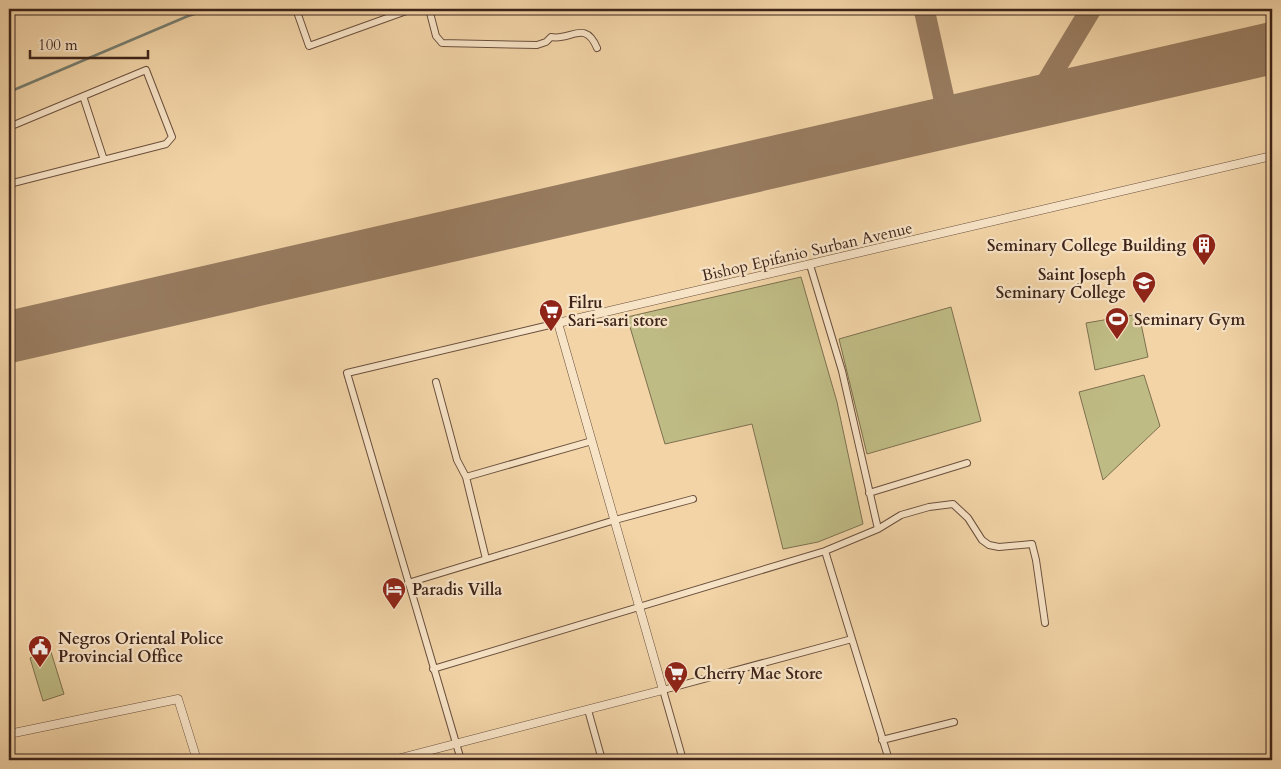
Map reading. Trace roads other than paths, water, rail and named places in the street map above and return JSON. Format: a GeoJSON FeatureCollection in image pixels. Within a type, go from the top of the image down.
{"type":"FeatureCollection","features":[{"type":"Feature","properties":{"kind":"street"},"geometry":{"type":"LineString","coordinates":[[9,11],[13,9]]}},
{"type":"Feature","properties":{"kind":"street"},"geometry":{"type":"LineString","coordinates":[[296,9],[308,46],[412,9]]}},
{"type":"Feature","properties":{"kind":"street"},"geometry":{"type":"LineString","coordinates":[[430,9],[436,36],[442,43],[537,44],[546,42],[551,37],[556,38],[581,32],[587,34],[597,48]]}},
{"type":"Feature","properties":{"kind":"street"},"geometry":{"type":"LineString","coordinates":[[9,127],[146,70],[172,137],[166,144],[9,184]]}},
{"type":"Feature","properties":{"kind":"street"},"geometry":{"type":"LineString","coordinates":[[83,96],[104,160]]}},
{"type":"Feature","properties":{"kind":"street","name":"Bishop Epifanio Surban Avenue"},"geometry":{"type":"LineString","coordinates":[[408,583],[347,373],[1272,156]]}},
{"type":"Feature","properties":{"kind":"street"},"geometry":{"type":"LineString","coordinates":[[810,265],[842,370],[878,529]]}},
{"type":"Feature","properties":{"kind":"street"},"geometry":{"type":"LineString","coordinates":[[558,323],[683,760]]}},
{"type":"Feature","properties":{"kind":"street"},"geometry":{"type":"LineString","coordinates":[[436,382],[457,460],[466,477],[486,559]]}},
{"type":"Feature","properties":{"kind":"street"},"geometry":{"type":"LineString","coordinates":[[466,477],[592,441]]}},
{"type":"Feature","properties":{"kind":"street"},"geometry":{"type":"LineString","coordinates":[[869,492],[967,463]]}},
{"type":"Feature","properties":{"kind":"street"},"geometry":{"type":"LineString","coordinates":[[460,760],[408,583],[615,520],[693,499]]}},
{"type":"Feature","properties":{"kind":"street"},"geometry":{"type":"LineString","coordinates":[[433,669],[825,551],[878,529],[901,515],[929,507],[953,504],[968,518],[982,540],[989,545],[999,547],[1032,544],[1045,623]]}},
{"type":"Feature","properties":{"kind":"street"},"geometry":{"type":"LineString","coordinates":[[825,551],[889,760]]}},
{"type":"Feature","properties":{"kind":"street"},"geometry":{"type":"LineString","coordinates":[[393,760],[852,639]]}},
{"type":"Feature","properties":{"kind":"street"},"geometry":{"type":"LineString","coordinates":[[9,734],[178,699],[197,760]]}},
{"type":"Feature","properties":{"kind":"street"},"geometry":{"type":"LineString","coordinates":[[588,710],[602,760]]}},
{"type":"Feature","properties":{"kind":"street"},"geometry":{"type":"LineString","coordinates":[[882,740],[954,722]]}},
{"type":"Feature","properties":{"kind":"waterway"},"geometry":{"type":"LineString","coordinates":[[9,92],[188,16],[211,9]]}},
{"type":"Feature","properties":{"kind":"place","name":"Seminary College Building"},"geometry":{"type":"Point","coordinates":[1204,266]}},
{"type":"Feature","properties":{"kind":"place","name":"Saint Joseph Seminary College"},"geometry":{"type":"Point","coordinates":[1144,304]}},
{"type":"Feature","properties":{"kind":"place","name":"Filru Sari-sari store"},"geometry":{"type":"Point","coordinates":[551,332]}},
{"type":"Feature","properties":{"kind":"place","name":"Seminary Gym"},"geometry":{"type":"Point","coordinates":[1117,340]}},
{"type":"Feature","properties":{"kind":"place","name":"Paradis Villa"},"geometry":{"type":"Point","coordinates":[394,610]}},
{"type":"Feature","properties":{"kind":"place","name":"Negros Oriental Police Provincial Office"},"geometry":{"type":"Point","coordinates":[40,668]}},
{"type":"Feature","properties":{"kind":"place","name":"Cherry Mae Store"},"geometry":{"type":"Point","coordinates":[676,694]}}]}
